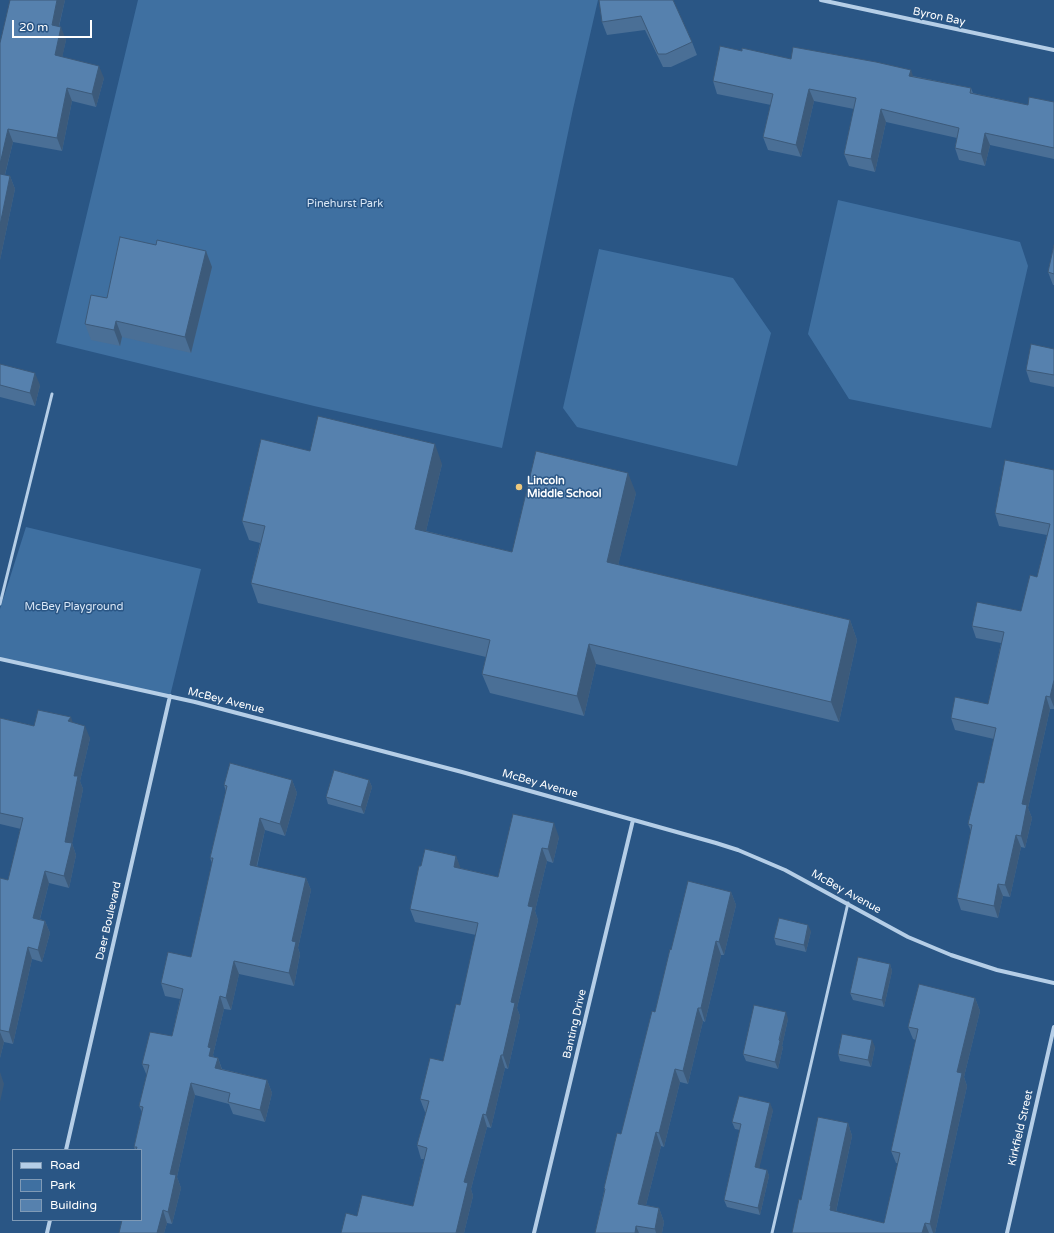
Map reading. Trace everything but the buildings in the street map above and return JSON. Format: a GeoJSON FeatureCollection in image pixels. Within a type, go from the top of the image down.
{"type":"FeatureCollection","features":[{"type":"Feature","properties":{"kind":"street","name":"Byron Bay"},"geometry":{"type":"LineString","coordinates":[[821,0],[1054,50]]}},
{"type":"Feature","properties":{"kind":"street","name":"McBey Avenue"},"geometry":{"type":"LineString","coordinates":[[0,659],[170,696],[462,772],[738,850],[785,870],[908,937],[951,956],[997,970],[1054,984]]}},
{"type":"Feature","properties":{"kind":"street","name":"Daer Boulevard"},"geometry":{"type":"LineString","coordinates":[[66,1149],[170,696]]}},
{"type":"Feature","properties":{"kind":"street","name":"Banting Drive"},"geometry":{"type":"LineString","coordinates":[[534,1233],[633,820]]}},
{"type":"Feature","properties":{"kind":"street","name":"Kirkfield Street"},"geometry":{"type":"LineString","coordinates":[[1006,1233],[1054,1027]]}},
{"type":"Feature","properties":{"kind":"street"},"geometry":{"type":"LineString","coordinates":[[47,1233],[50,1221]]}},
{"type":"Feature","properties":{"kind":"lane"},"geometry":{"type":"LineString","coordinates":[[0,604],[52,394]]}},
{"type":"Feature","properties":{"kind":"lane"},"geometry":{"type":"LineString","coordinates":[[772,1233],[848,903]]}},
{"type":"Feature","properties":{"kind":"green space","name":"Pinehurst Park"},"geometry":{"type":"Polygon","coordinates":[[[138,0],[598,0],[573,109],[502,448],[314,406],[56,343],[138,0]]]}},
{"type":"Feature","properties":{"kind":"green space"},"geometry":{"type":"Polygon","coordinates":[[[838,200],[1020,242],[1028,266],[991,428],[849,399],[808,334],[838,200]]]}},
{"type":"Feature","properties":{"kind":"green space"},"geometry":{"type":"Polygon","coordinates":[[[599,249],[733,278],[771,333],[737,466],[577,427],[563,408],[599,249]]]}},
{"type":"Feature","properties":{"kind":"green space","name":"McBey Playground"},"geometry":{"type":"Polygon","coordinates":[[[26,527],[201,569],[170,696],[0,659],[0,609],[26,527]]]}},
{"type":"Feature","properties":{"kind":"place","name":"Lincoln Middle School"},"geometry":{"type":"Point","coordinates":[519,487]}}]}
